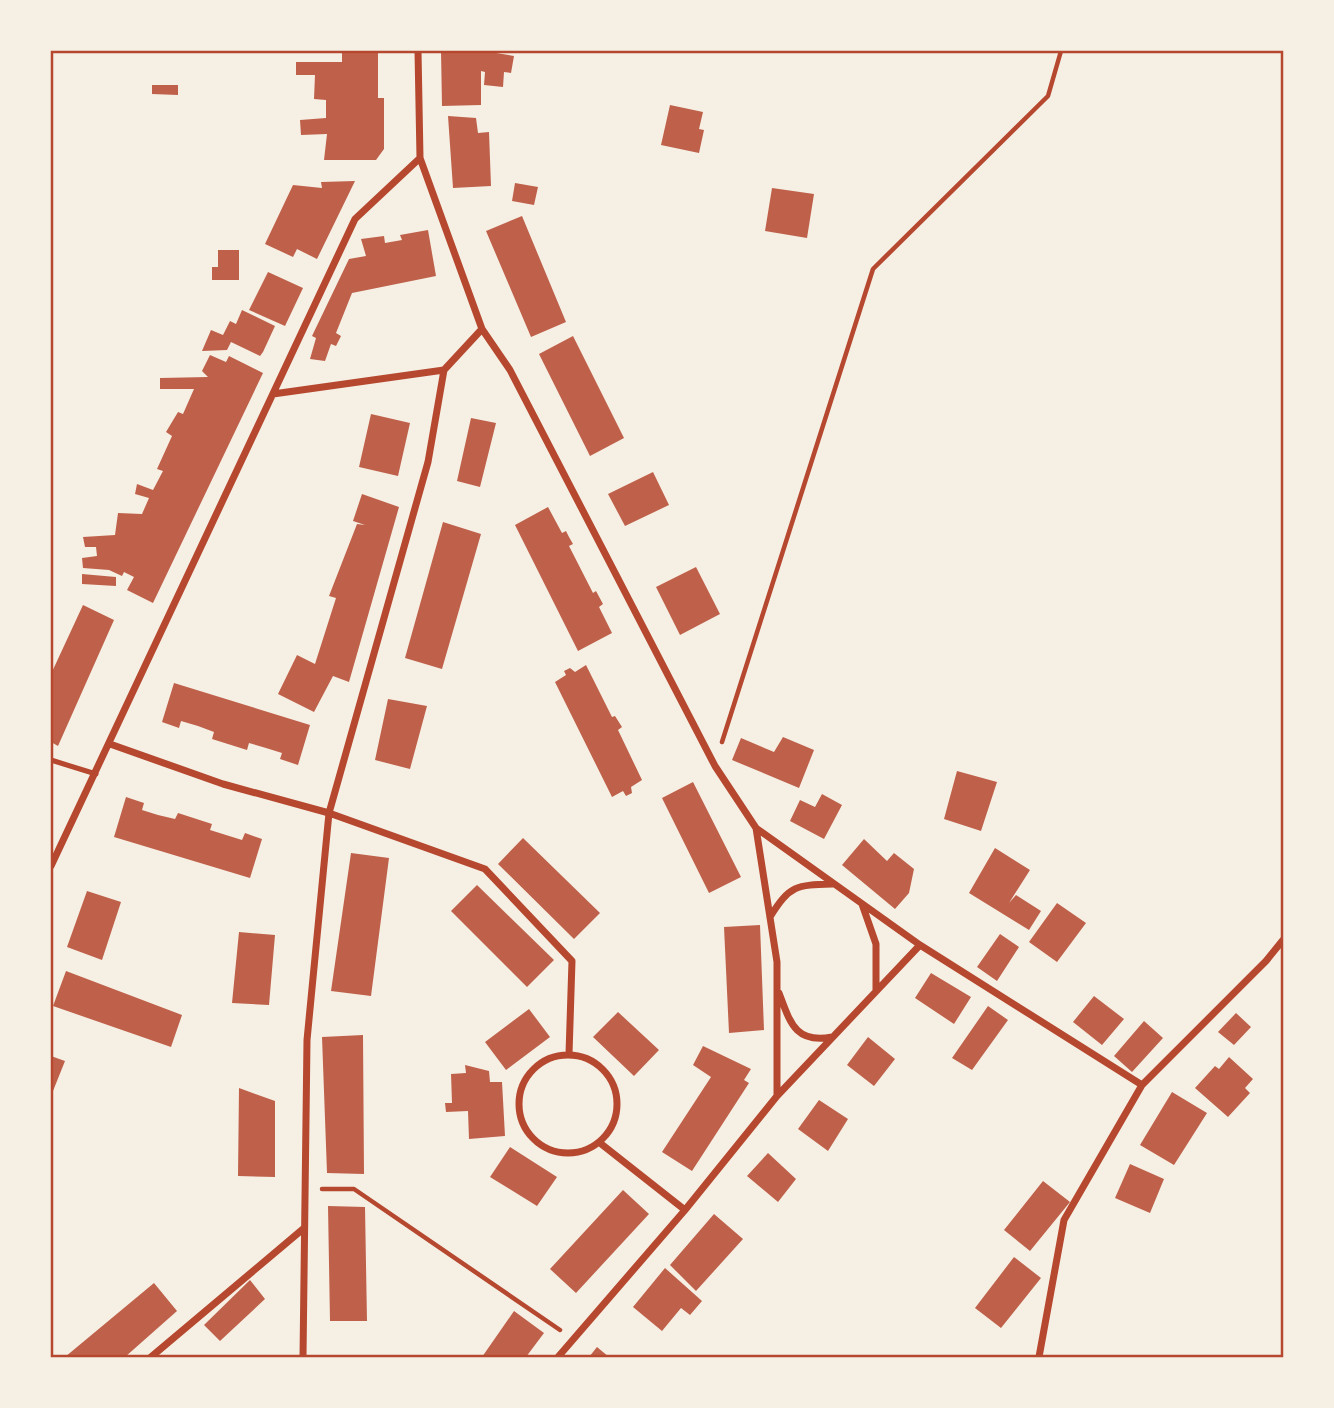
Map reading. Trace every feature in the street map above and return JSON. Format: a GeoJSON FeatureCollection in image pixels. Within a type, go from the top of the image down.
{"type":"FeatureCollection","features":[{"type":"Feature","properties":{"kind":"street"},"geometry":{"type":"LineString","coordinates":[[418,51],[420,158],[482,329],[510,370],[715,766],[756,828],[920,945],[1142,1085]]}},
{"type":"Feature","properties":{"kind":"street"},"geometry":{"type":"LineString","coordinates":[[51,866],[355,219],[420,158]]}},
{"type":"Feature","properties":{"kind":"street"},"geometry":{"type":"LineString","coordinates":[[303,1357],[307,1040],[329,813],[428,463],[444,370],[482,329]]}},
{"type":"Feature","properties":{"kind":"street"},"geometry":{"type":"LineString","coordinates":[[273,394],[444,370]]}},
{"type":"Feature","properties":{"kind":"street"},"geometry":{"type":"LineString","coordinates":[[110,744],[223,784],[329,813],[485,869],[572,961],[569,1054]]}},
{"type":"Feature","properties":{"kind":"street"},"geometry":{"type":"LineString","coordinates":[[756,828],[777,962],[777,1096]]}},
{"type":"Feature","properties":{"kind":"street"},"geometry":{"type":"LineString","coordinates":[[770,917],[785,894],[799,885],[834,884]]}},
{"type":"Feature","properties":{"kind":"street"},"geometry":{"type":"LineString","coordinates":[[862,904],[876,944],[876,991]]}},
{"type":"Feature","properties":{"kind":"street"},"geometry":{"type":"LineString","coordinates":[[1039,1357],[1064,1220],[1142,1085],[1266,961],[1283,940]]}},
{"type":"Feature","properties":{"kind":"street"},"geometry":{"type":"LineString","coordinates":[[558,1357],[685,1210],[777,1096],[920,945]]}},
{"type":"Feature","properties":{"kind":"street"},"geometry":{"type":"LineString","coordinates":[[777,989],[791,1026],[804,1036],[833,1037]]}},
{"type":"Feature","properties":{"kind":"street"},"geometry":{"type":"LineString","coordinates":[[569,1054],[600,1065],[614,1083],[618,1104],[614,1126],[600,1143],[580,1153],[557,1153],[537,1143],[523,1125],[518,1104],[523,1082],[538,1065],[553,1056],[569,1054]]}},
{"type":"Feature","properties":{"kind":"street"},"geometry":{"type":"LineString","coordinates":[[600,1143],[685,1210]]}},
{"type":"Feature","properties":{"kind":"street"},"geometry":{"type":"LineString","coordinates":[[151,1357],[303,1228]]}},
{"type":"Feature","properties":{"kind":"lane"},"geometry":{"type":"LineString","coordinates":[[51,760],[96,774]]}},
{"type":"Feature","properties":{"kind":"path"},"geometry":{"type":"LineString","coordinates":[[715,766],[873,269],[1048,96],[1061,51]]}},
{"type":"Feature","properties":{"kind":"path"},"geometry":{"type":"LineString","coordinates":[[304,1189],[354,1189],[573,1340]]}},
{"type":"Feature","properties":{"kind":"building"},"geometry":{"type":"Polygon","coordinates":[[[342,51],[378,51],[378,98],[384,98],[384,149],[376,160],[324,160],[327,134],[301,135],[300,120],[326,118],[326,100],[314,99],[315,75],[296,75],[296,62],[342,62],[342,51]]]}},
{"type":"Feature","properties":{"kind":"building"},"geometry":{"type":"Polygon","coordinates":[[[441,51],[484,51],[514,56],[511,73],[504,72],[503,87],[484,85],[485,72],[481,71],[481,105],[442,106],[441,51]]]}},
{"type":"Feature","properties":{"kind":"building"},"geometry":{"type":"Polygon","coordinates":[[[152,85],[178,85],[178,95],[152,94],[152,85]]]}},
{"type":"Feature","properties":{"kind":"building"},"geometry":{"type":"Polygon","coordinates":[[[670,105],[703,112],[699,129],[704,130],[699,153],[661,145],[670,105]]]}},
{"type":"Feature","properties":{"kind":"building"},"geometry":{"type":"Polygon","coordinates":[[[448,116],[476,118],[478,133],[489,132],[491,186],[453,188],[448,116]]]}},
{"type":"Feature","properties":{"kind":"building"},"geometry":{"type":"Polygon","coordinates":[[[355,181],[317,259],[297,249],[293,257],[265,244],[293,185],[322,188],[321,182],[355,181]]]}},
{"type":"Feature","properties":{"kind":"building"},"geometry":{"type":"Polygon","coordinates":[[[515,183],[538,187],[534,205],[512,201],[515,183]]]}},
{"type":"Feature","properties":{"kind":"building"},"geometry":{"type":"Polygon","coordinates":[[[772,188],[814,194],[807,238],[765,231],[772,188]]]}},
{"type":"Feature","properties":{"kind":"building"},"geometry":{"type":"Polygon","coordinates":[[[522,216],[566,322],[531,337],[486,231],[522,216]]]}},
{"type":"Feature","properties":{"kind":"building"},"geometry":{"type":"Polygon","coordinates":[[[428,230],[436,276],[352,293],[336,333],[341,336],[336,346],[331,344],[325,361],[310,359],[316,338],[312,336],[349,259],[366,256],[361,239],[384,236],[385,243],[402,240],[400,235],[428,230]]]}},
{"type":"Feature","properties":{"kind":"building"},"geometry":{"type":"Polygon","coordinates":[[[218,250],[239,250],[239,280],[212,280],[212,267],[218,267],[218,250]]]}},
{"type":"Feature","properties":{"kind":"building"},"geometry":{"type":"Polygon","coordinates":[[[268,272],[303,288],[285,326],[249,310],[268,272]]]}},
{"type":"Feature","properties":{"kind":"building"},"geometry":{"type":"Polygon","coordinates":[[[242,310],[275,326],[260,356],[231,342],[227,350],[202,351],[211,330],[223,335],[230,321],[236,324],[242,310]]]}},
{"type":"Feature","properties":{"kind":"building"},"geometry":{"type":"Polygon","coordinates":[[[573,336],[624,438],[590,456],[539,354],[573,336]]]}},
{"type":"Feature","properties":{"kind":"building"},"geometry":{"type":"Polygon","coordinates":[[[210,355],[226,362],[229,356],[263,373],[153,603],[127,590],[134,577],[124,572],[122,576],[109,570],[83,568],[82,558],[97,556],[96,547],[85,547],[83,537],[115,535],[118,513],[142,514],[149,498],[135,494],[137,484],[153,490],[163,471],[157,469],[172,436],[166,432],[178,412],[183,414],[194,389],[160,389],[160,378],[208,377],[202,371],[210,355]]]}},
{"type":"Feature","properties":{"kind":"building"},"geometry":{"type":"Polygon","coordinates":[[[371,414],[410,423],[398,476],[359,467],[371,414]]]}},
{"type":"Feature","properties":{"kind":"building"},"geometry":{"type":"Polygon","coordinates":[[[471,418],[496,423],[480,487],[457,481],[471,418]]]}},
{"type":"Feature","properties":{"kind":"building"},"geometry":{"type":"Polygon","coordinates":[[[653,472],[669,505],[625,526],[608,494],[653,472]]]}},
{"type":"Feature","properties":{"kind":"building"},"geometry":{"type":"Polygon","coordinates":[[[362,494],[399,507],[349,682],[333,676],[314,712],[278,694],[297,655],[315,664],[336,598],[329,596],[357,524],[365,525],[353,521],[362,494]]]}},
{"type":"Feature","properties":{"kind":"building"},"geometry":{"type":"Polygon","coordinates":[[[548,507],[562,533],[566,531],[573,544],[569,546],[593,593],[596,591],[603,604],[599,607],[612,633],[578,651],[515,525],[548,507]]]}},
{"type":"Feature","properties":{"kind":"building"},"geometry":{"type":"Polygon","coordinates":[[[443,522],[481,534],[442,669],[405,658],[443,522]]]}},
{"type":"Feature","properties":{"kind":"building"},"geometry":{"type":"Polygon","coordinates":[[[696,567],[720,614],[680,635],[656,587],[696,567]]]}},
{"type":"Feature","properties":{"kind":"building"},"geometry":{"type":"Polygon","coordinates":[[[82,574],[116,577],[116,586],[82,584],[82,574]]]}},
{"type":"Feature","properties":{"kind":"building"},"geometry":{"type":"Polygon","coordinates":[[[83,605],[114,620],[58,746],[51,742],[51,674],[83,605]]]}},
{"type":"Feature","properties":{"kind":"building"},"geometry":{"type":"Polygon","coordinates":[[[586,665],[612,717],[615,716],[622,727],[618,730],[642,780],[631,787],[632,793],[626,796],[623,791],[612,797],[555,682],[566,675],[564,671],[570,668],[575,672],[586,665]]]}},
{"type":"Feature","properties":{"kind":"building"},"geometry":{"type":"Polygon","coordinates":[[[174,683],[310,725],[298,765],[280,759],[282,753],[266,748],[249,743],[247,750],[212,739],[214,732],[198,726],[181,721],[179,728],[162,722],[174,683]]]}},
{"type":"Feature","properties":{"kind":"building"},"geometry":{"type":"Polygon","coordinates":[[[388,699],[427,706],[410,769],[375,760],[388,699]]]}},
{"type":"Feature","properties":{"kind":"building"},"geometry":{"type":"Polygon","coordinates":[[[783,737],[814,750],[799,788],[732,760],[741,738],[774,752],[783,737]]]}},
{"type":"Feature","properties":{"kind":"building"},"geometry":{"type":"Polygon","coordinates":[[[957,771],[997,782],[981,831],[944,819],[957,771]]]}},
{"type":"Feature","properties":{"kind":"building"},"geometry":{"type":"Polygon","coordinates":[[[693,782],[741,877],[709,893],[662,798],[693,782]]]}},
{"type":"Feature","properties":{"kind":"building"},"geometry":{"type":"Polygon","coordinates":[[[822,794],[842,805],[824,839],[790,821],[800,800],[815,807],[822,794]]]}},
{"type":"Feature","properties":{"kind":"building"},"geometry":{"type":"Polygon","coordinates":[[[126,797],[144,803],[142,810],[158,815],[175,819],[178,813],[212,824],[210,830],[242,840],[245,833],[262,839],[250,878],[114,837],[126,797]]]}},
{"type":"Feature","properties":{"kind":"building"},"geometry":{"type":"Polygon","coordinates":[[[523,838],[600,913],[574,939],[498,864],[523,838]]]}},
{"type":"Feature","properties":{"kind":"building"},"geometry":{"type":"Polygon","coordinates":[[[864,839],[887,861],[894,853],[914,869],[909,893],[895,909],[842,865],[864,839]]]}},
{"type":"Feature","properties":{"kind":"building"},"geometry":{"type":"Polygon","coordinates":[[[995,848],[1030,870],[1009,903],[1016,895],[1041,911],[1029,930],[969,893],[995,848]]]}},
{"type":"Feature","properties":{"kind":"building"},"geometry":{"type":"Polygon","coordinates":[[[351,853],[389,858],[371,996],[331,991],[351,853]]]}},
{"type":"Feature","properties":{"kind":"building"},"geometry":{"type":"Polygon","coordinates":[[[477,885],[554,960],[527,987],[451,911],[477,885]]]}},
{"type":"Feature","properties":{"kind":"building"},"geometry":{"type":"Polygon","coordinates":[[[87,891],[121,902],[102,960],[67,947],[87,891]]]}},
{"type":"Feature","properties":{"kind":"building"},"geometry":{"type":"Polygon","coordinates":[[[1057,903],[1086,923],[1057,962],[1029,942],[1057,903]]]}},
{"type":"Feature","properties":{"kind":"building"},"geometry":{"type":"Polygon","coordinates":[[[760,925],[764,1030],[729,1033],[724,927],[760,925]]]}},
{"type":"Feature","properties":{"kind":"building"},"geometry":{"type":"Polygon","coordinates":[[[239,932],[275,935],[269,1005],[232,1003],[239,932]]]}},
{"type":"Feature","properties":{"kind":"building"},"geometry":{"type":"Polygon","coordinates":[[[1000,934],[1019,947],[997,981],[977,967],[1000,934]]]}},
{"type":"Feature","properties":{"kind":"building"},"geometry":{"type":"Polygon","coordinates":[[[66,971],[182,1015],[171,1047],[53,1006],[66,971]]]}},
{"type":"Feature","properties":{"kind":"building"},"geometry":{"type":"Polygon","coordinates":[[[931,973],[971,997],[954,1024],[915,998],[931,973]]]}},
{"type":"Feature","properties":{"kind":"building"},"geometry":{"type":"Polygon","coordinates":[[[1094,996],[1124,1019],[1102,1045],[1073,1022],[1094,996]]]}},
{"type":"Feature","properties":{"kind":"building"},"geometry":{"type":"Polygon","coordinates":[[[988,1006],[1008,1020],[972,1070],[952,1058],[988,1006]]]}},
{"type":"Feature","properties":{"kind":"building"},"geometry":{"type":"Polygon","coordinates":[[[529,1009],[550,1037],[506,1070],[485,1042],[529,1009]]]}},
{"type":"Feature","properties":{"kind":"building"},"geometry":{"type":"Polygon","coordinates":[[[618,1012],[659,1050],[634,1076],[593,1037],[618,1012]]]}},
{"type":"Feature","properties":{"kind":"building"},"geometry":{"type":"Polygon","coordinates":[[[1236,1013],[1251,1027],[1234,1045],[1218,1032],[1236,1013]]]}},
{"type":"Feature","properties":{"kind":"building"},"geometry":{"type":"Polygon","coordinates":[[[1144,1021],[1163,1038],[1132,1072],[1114,1056],[1144,1021]]]}},
{"type":"Feature","properties":{"kind":"building"},"geometry":{"type":"Polygon","coordinates":[[[363,1035],[364,1174],[327,1173],[322,1037],[363,1035]]]}},
{"type":"Feature","properties":{"kind":"building"},"geometry":{"type":"Polygon","coordinates":[[[868,1037],[895,1059],[874,1086],[847,1065],[868,1037]]]}},
{"type":"Feature","properties":{"kind":"building"},"geometry":{"type":"Polygon","coordinates":[[[703,1046],[751,1069],[744,1080],[749,1083],[692,1171],[662,1152],[711,1077],[693,1065],[703,1046]]]}},
{"type":"Feature","properties":{"kind":"building"},"geometry":{"type":"Polygon","coordinates":[[[51,1056],[65,1061],[51,1096],[51,1056]]]}},
{"type":"Feature","properties":{"kind":"building"},"geometry":{"type":"Polygon","coordinates":[[[1229,1057],[1253,1079],[1245,1088],[1250,1093],[1228,1117],[1195,1088],[1215,1066],[1219,1069],[1229,1057]]]}},
{"type":"Feature","properties":{"kind":"building"},"geometry":{"type":"Polygon","coordinates":[[[465,1065],[489,1071],[490,1082],[502,1082],[505,1136],[469,1139],[468,1111],[446,1112],[445,1103],[452,1103],[451,1074],[466,1073],[465,1065]]]}},
{"type":"Feature","properties":{"kind":"building"},"geometry":{"type":"Polygon","coordinates":[[[239,1088],[275,1101],[275,1177],[238,1176],[239,1088]]]}},
{"type":"Feature","properties":{"kind":"building"},"geometry":{"type":"Polygon","coordinates":[[[1172,1092],[1207,1113],[1174,1165],[1140,1145],[1172,1092]]]}},
{"type":"Feature","properties":{"kind":"building"},"geometry":{"type":"Polygon","coordinates":[[[819,1100],[848,1119],[828,1151],[798,1129],[819,1100]]]}},
{"type":"Feature","properties":{"kind":"building"},"geometry":{"type":"Polygon","coordinates":[[[510,1147],[557,1177],[537,1206],[490,1177],[510,1147]]]}},
{"type":"Feature","properties":{"kind":"building"},"geometry":{"type":"Polygon","coordinates":[[[768,1153],[796,1179],[778,1202],[747,1176],[768,1153]]]}},
{"type":"Feature","properties":{"kind":"building"},"geometry":{"type":"Polygon","coordinates":[[[1130,1164],[1164,1179],[1150,1213],[1115,1198],[1130,1164]]]}},
{"type":"Feature","properties":{"kind":"building"},"geometry":{"type":"Polygon","coordinates":[[[1043,1181],[1070,1202],[1030,1251],[1004,1230],[1043,1181]]]}},
{"type":"Feature","properties":{"kind":"building"},"geometry":{"type":"Polygon","coordinates":[[[623,1190],[649,1214],[576,1293],[550,1269],[623,1190]]]}},
{"type":"Feature","properties":{"kind":"building"},"geometry":{"type":"Polygon","coordinates":[[[328,1206],[365,1207],[367,1321],[330,1321],[328,1206]]]}},
{"type":"Feature","properties":{"kind":"building"},"geometry":{"type":"Polygon","coordinates":[[[714,1214],[743,1239],[696,1291],[670,1265],[714,1214]]]}},
{"type":"Feature","properties":{"kind":"building"},"geometry":{"type":"Polygon","coordinates":[[[1014,1257],[1041,1278],[1001,1328],[975,1308],[1014,1257]]]}},
{"type":"Feature","properties":{"kind":"building"},"geometry":{"type":"Polygon","coordinates":[[[665,1268],[702,1301],[690,1315],[681,1308],[662,1331],[633,1307],[665,1268]]]}},
{"type":"Feature","properties":{"kind":"building"},"geometry":{"type":"Polygon","coordinates":[[[250,1280],[265,1299],[220,1341],[204,1325],[250,1280]]]}},
{"type":"Feature","properties":{"kind":"building"},"geometry":{"type":"Polygon","coordinates":[[[154,1283],[177,1311],[125,1357],[65,1357],[154,1283]]]}},
{"type":"Feature","properties":{"kind":"building"},"geometry":{"type":"Polygon","coordinates":[[[514,1311],[544,1333],[526,1357],[482,1357],[514,1311]]]}},
{"type":"Feature","properties":{"kind":"building"},"geometry":{"type":"Polygon","coordinates":[[[597,1347],[609,1357],[589,1357],[597,1347]]]}}]}
